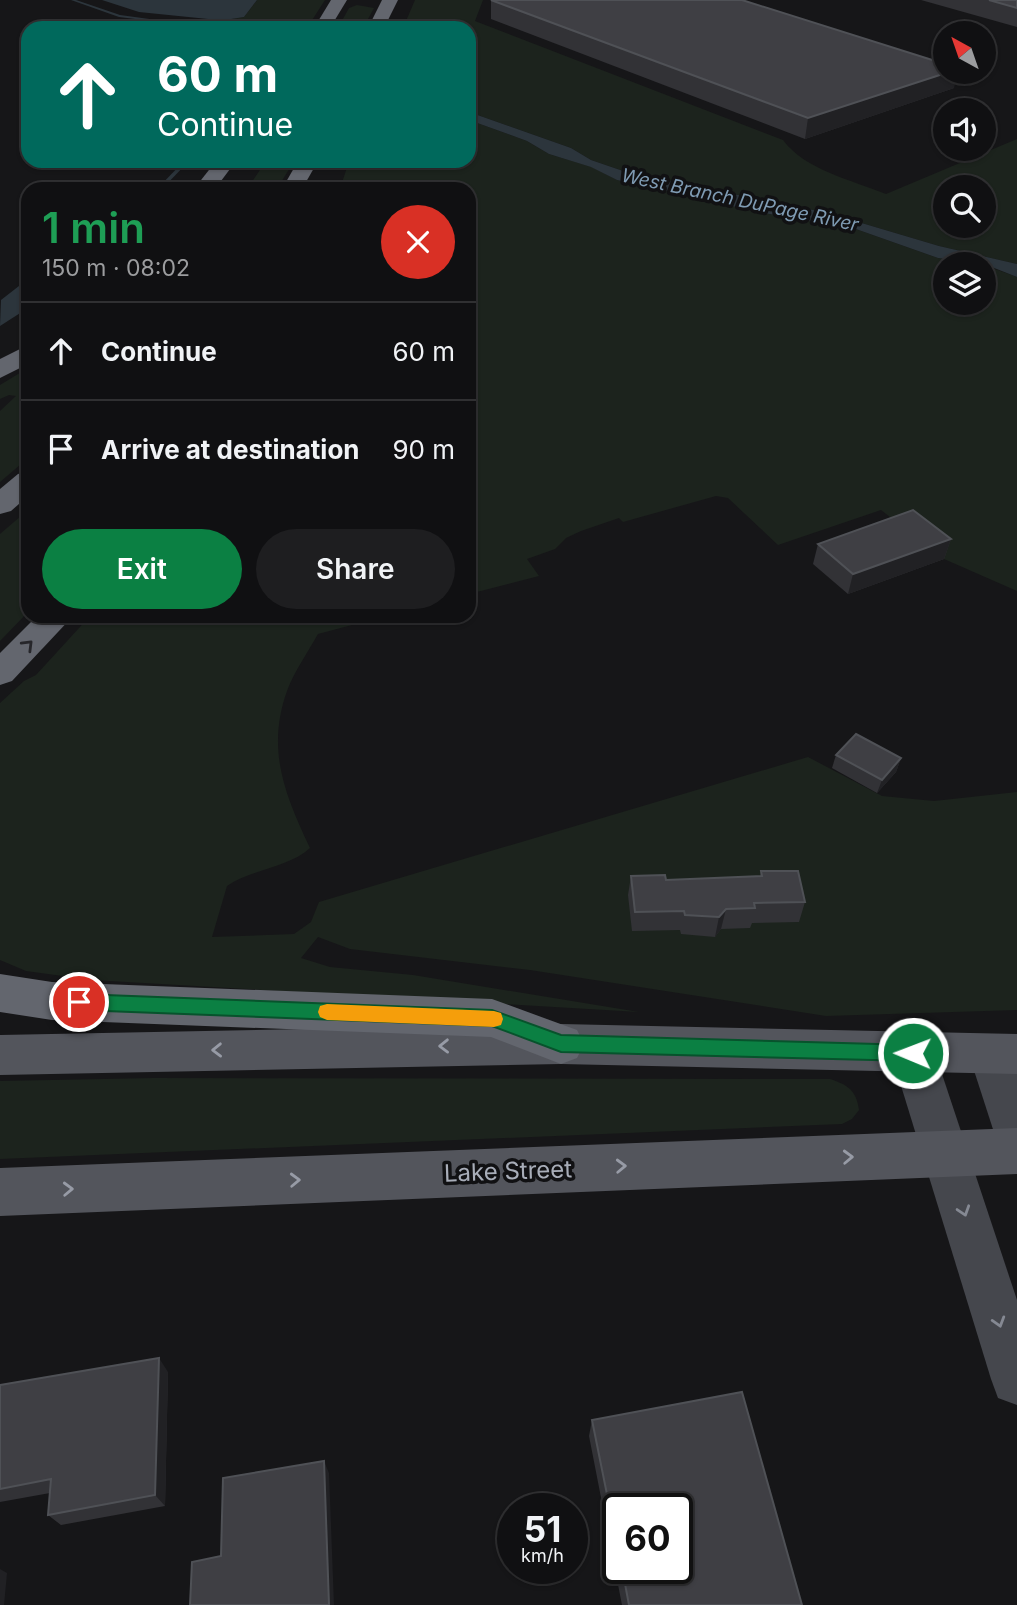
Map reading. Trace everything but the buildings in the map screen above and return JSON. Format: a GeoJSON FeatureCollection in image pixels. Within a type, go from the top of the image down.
{"type":"FeatureCollection","features":[{"type":"Feature","properties":{"kind":"highway"},"geometry":{"type":"LineString","coordinates":[[326,21],[339,0]]}},
{"type":"Feature","properties":{"kind":"highway"},"geometry":{"type":"LineString","coordinates":[[380,21],[390,0]]}},
{"type":"Feature","properties":{"kind":"highway"},"geometry":{"type":"LineString","coordinates":[[393,21],[402,0]]}},
{"type":"Feature","properties":{"kind":"highway"},"geometry":{"type":"LineString","coordinates":[[210,182],[220,168]]}},
{"type":"Feature","properties":{"kind":"highway"},"geometry":{"type":"LineString","coordinates":[[0,370],[21,357]]}},
{"type":"Feature","properties":{"kind":"highway"},"geometry":{"type":"LineString","coordinates":[[0,505],[21,486]]}},
{"type":"Feature","properties":{"kind":"highway"},"geometry":{"type":"LineString","coordinates":[[0,673],[49,623]]}},
{"type":"Feature","properties":{"kind":"highway"},"geometry":{"type":"LineString","coordinates":[[0,993],[52,1001],[492,1018],[561,1044]]}},
{"type":"Feature","properties":{"kind":"main road"},"geometry":{"type":"LineString","coordinates":[[0,1055],[561,1044],[1004,1055],[1017,1139]]}},
{"type":"Feature","properties":{"kind":"main road"},"geometry":{"type":"LineString","coordinates":[[913,1053],[1017,1379]]}},
{"type":"Feature","properties":{"kind":"main road","name":"Lake Street"},"geometry":{"type":"LineString","coordinates":[[0,1192],[1017,1151]]}},
{"type":"Feature","properties":{"kind":"shaded area"},"geometry":{"type":"Polygon","coordinates":[[[257,0],[325,0],[312,21],[225,21],[244,17],[257,0]]]}},
{"type":"Feature","properties":{"kind":"shaded area"},"geometry":{"type":"Polygon","coordinates":[[[415,0],[483,0],[475,21],[406,21],[415,0]]]}},
{"type":"Feature","properties":{"kind":"shaded area"},"geometry":{"type":"Polygon","coordinates":[[[357,5],[374,8],[367,21],[342,21],[349,8],[357,5]]]}},
{"type":"Feature","properties":{"kind":"shaded area"},"geometry":{"type":"Polygon","coordinates":[[[476,21],[783,140],[816,167],[886,194],[965,161],[996,161],[996,148],[1017,139],[1017,264],[996,259],[996,252],[965,252],[828,213],[629,173],[591,160],[571,148],[476,114],[476,21]]]}},
{"type":"Feature","properties":{"kind":"shaded area"},"geometry":{"type":"Polygon","coordinates":[[[476,123],[527,141],[549,154],[592,167],[617,180],[758,212],[853,228],[933,256],[933,315],[996,315],[996,269],[1017,277],[1017,591],[944,559],[881,510],[778,545],[728,498],[716,496],[623,522],[619,518],[581,531],[566,538],[555,549],[527,559],[539,576],[476,592],[476,182],[342,182],[347,168],[476,168],[476,123]]]}},
{"type":"Feature","properties":{"kind":"shaded area"},"geometry":{"type":"Polygon","coordinates":[[[261,168],[290,168],[281,182],[252,182],[261,168]]]}},
{"type":"Feature","properties":{"kind":"shaded area"},"geometry":{"type":"Polygon","coordinates":[[[21,372],[21,464],[0,482],[0,411],[16,396],[9,395],[0,399],[0,385],[21,372]]]}},
{"type":"Feature","properties":{"kind":"shaded area"},"geometry":{"type":"Polygon","coordinates":[[[21,516],[21,619],[0,641],[0,534],[21,516]]]}},
{"type":"Feature","properties":{"kind":"shaded area"},"geometry":{"type":"Polygon","coordinates":[[[84,623],[360,623],[318,634],[297,669],[281,713],[278,753],[281,772],[286,791],[310,848],[291,860],[227,886],[212,937],[294,934],[311,922],[319,902],[808,757],[882,796],[934,801],[1017,792],[1017,1010],[826,1016],[530,970],[350,949],[318,937],[301,958],[330,967],[413,975],[639,1012],[92,980],[26,971],[0,960],[0,703],[24,681],[36,675],[84,623]]]}},
{"type":"Feature","properties":{"kind":"shaded area"},"geometry":{"type":"Polygon","coordinates":[[[154,1078],[830,1079],[850,1089],[859,1110],[852,1119],[842,1124],[0,1159],[0,1081],[154,1078]]]}},
{"type":"Feature","properties":{"kind":"water"},"geometry":{"type":"Polygon","coordinates":[[[102,0],[257,0],[244,17],[225,20],[227,21],[196,21],[208,19],[139,12],[102,0]]]}},
{"type":"Feature","properties":{"kind":"water"},"geometry":{"type":"Polygon","coordinates":[[[476,114],[571,148],[591,160],[629,173],[828,213],[965,252],[933,252],[933,256],[853,228],[758,212],[617,180],[591,167],[549,154],[527,141],[476,123],[476,114]]]}},
{"type":"Feature","properties":{"kind":"water"},"geometry":{"type":"Polygon","coordinates":[[[996,259],[1017,264],[1017,277],[996,269],[996,259]]]}},
{"type":"Feature","properties":{"kind":"water"},"geometry":{"type":"Polygon","coordinates":[[[21,284],[21,312],[0,326],[1,300],[21,284]]]}},
{"type":"Feature","properties":{"kind":"waterway","name":"West Branch DuPage River"},"geometry":{"type":"LineString","coordinates":[[73,0],[119,16],[160,21]]}},
{"type":"Feature","properties":{"kind":"waterway"},"geometry":{"type":"LineString","coordinates":[[166,182],[180,168]]}},
{"type":"Feature","properties":{"kind":"slow traffic"},"geometry":{"type":"LineString","coordinates":[[327,1012],[494,1019]]}},
{"type":"Feature","properties":{"kind":"route"},"geometry":{"type":"LineString","coordinates":[[79,1002],[492,1018],[561,1044],[913,1053]]}}]}
